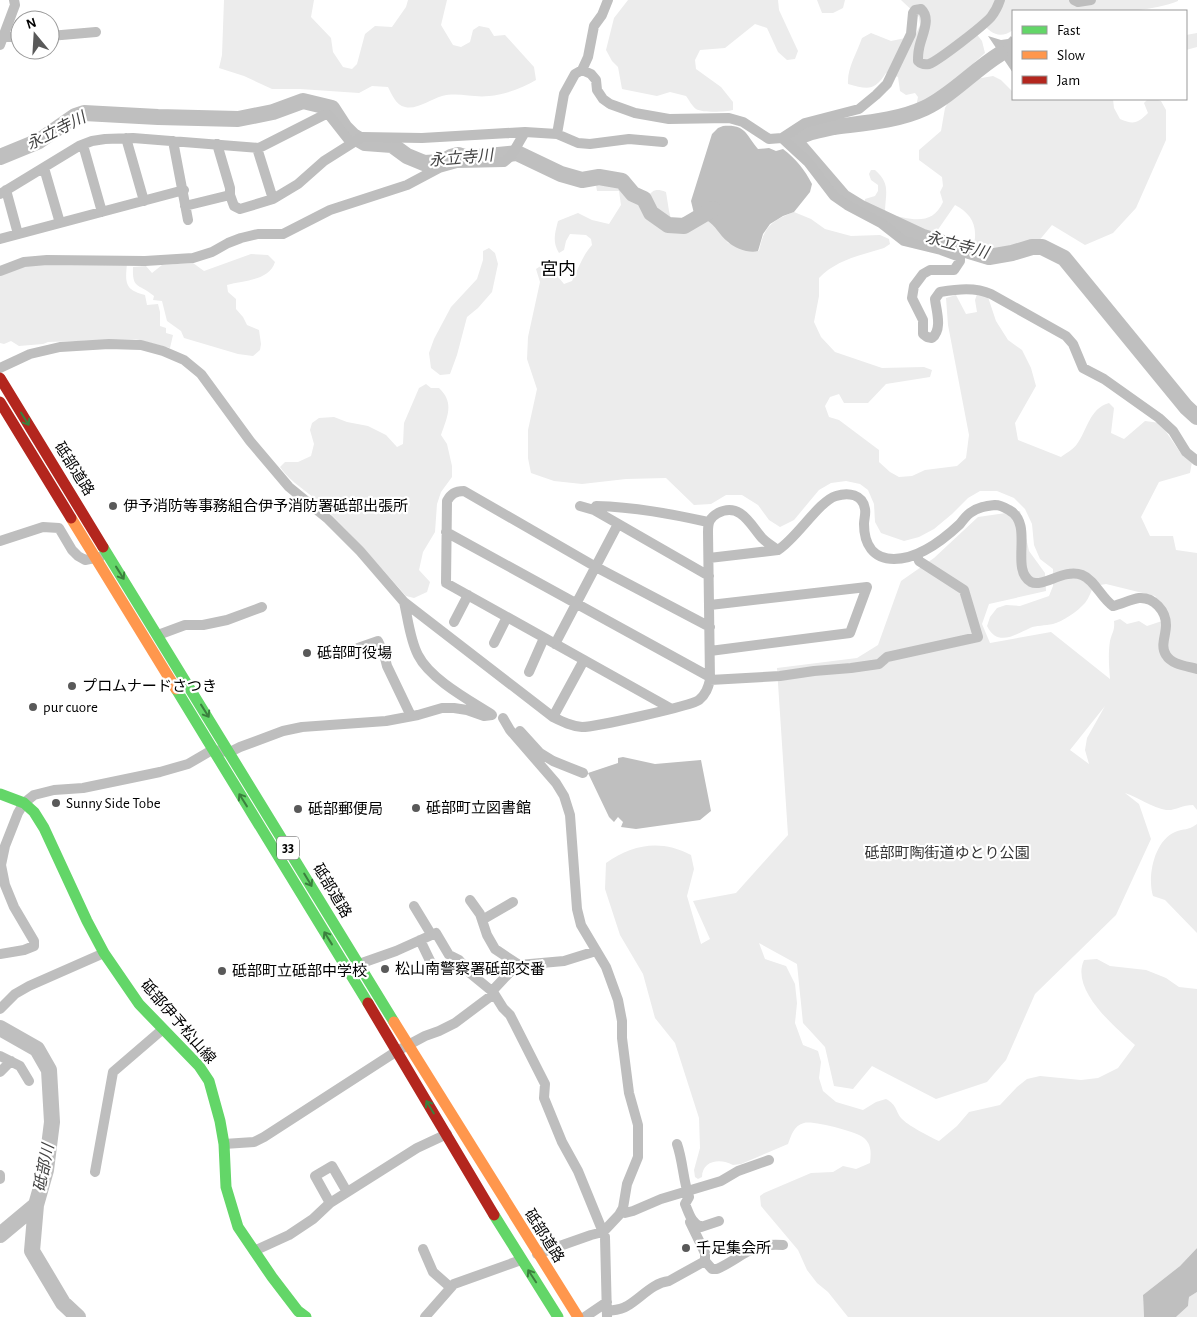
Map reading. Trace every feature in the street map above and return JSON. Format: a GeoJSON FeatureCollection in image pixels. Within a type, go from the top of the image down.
{"type":"FeatureCollection","features":[{"type":"Feature","properties":{"kind":"main road","name":"砥部道路"},"geometry":{"type":"LineString","coordinates":[[0,378],[408,1045],[578,1317]]}},
{"type":"Feature","properties":{"kind":"main road","name":"砥部道路"},"geometry":{"type":"LineString","coordinates":[[0,402],[397,1051],[521,1260],[558,1317]]}},
{"type":"Feature","properties":{"kind":"main road","name":"砥部伊予松山線"},"geometry":{"type":"LineString","coordinates":[[0,794],[24,804],[34,812],[44,828],[104,954],[139,1004],[199,1066],[209,1081],[224,1144],[226,1187],[238,1227],[298,1311],[306,1317]]}},
{"type":"Feature","properties":{"kind":"street"},"geometry":{"type":"LineString","coordinates":[[2,41],[15,5],[14,0]]}},
{"type":"Feature","properties":{"kind":"street"},"geometry":{"type":"LineString","coordinates":[[557,134],[564,94],[575,74],[582,70],[588,57],[594,26],[602,15],[608,0]]}},
{"type":"Feature","properties":{"kind":"street"},"geometry":{"type":"LineString","coordinates":[[582,70],[591,74],[596,80],[597,90],[603,99],[610,104],[635,113],[669,119],[729,118],[743,122],[769,139],[782,138],[805,123],[859,109],[887,84],[911,34],[912,13],[915,10],[921,9],[924,12],[926,25],[919,48],[918,61],[922,64],[928,64],[937,60],[964,38],[979,29],[992,16],[1000,0]]}},
{"type":"Feature","properties":{"kind":"street"},"geometry":{"type":"LineString","coordinates":[[1074,0],[1078,2],[1091,0]]}},
{"type":"Feature","properties":{"kind":"street"},"geometry":{"type":"LineString","coordinates":[[60,35],[96,32]]}},
{"type":"Feature","properties":{"kind":"street"},"geometry":{"type":"LineString","coordinates":[[18,234],[3,192],[83,145],[106,139],[126,138],[259,148],[324,115],[329,115],[356,140]]}},
{"type":"Feature","properties":{"kind":"street"},"geometry":{"type":"LineString","coordinates":[[0,271],[24,262],[47,260],[145,261],[193,258],[212,252],[241,238],[258,234],[283,234],[330,210],[407,186],[438,168],[457,163],[498,163],[508,159],[525,132]]}},
{"type":"Feature","properties":{"kind":"street"},"geometry":{"type":"LineString","coordinates":[[217,144],[230,188],[230,195],[234,206],[240,209],[273,199],[298,184],[324,161],[356,140],[525,132],[557,134],[578,143],[590,144],[629,139],[663,142]]}},
{"type":"Feature","properties":{"kind":"street"},"geometry":{"type":"LineString","coordinates":[[126,138],[144,201]]}},
{"type":"Feature","properties":{"kind":"street"},"geometry":{"type":"LineString","coordinates":[[782,138],[808,162],[834,196],[847,205],[881,223],[904,241],[948,252],[960,257],[960,262],[954,270],[930,270],[923,274],[914,286],[912,298],[923,320],[923,334],[932,338],[936,335],[938,328],[935,299],[940,292],[980,289],[991,294],[1066,336],[1073,344],[1083,368],[1134,399],[1159,418],[1172,431],[1186,452],[1197,461]]}},
{"type":"Feature","properties":{"kind":"street"},"geometry":{"type":"LineString","coordinates":[[172,141],[184,190],[188,220]]}},
{"type":"Feature","properties":{"kind":"street"},"geometry":{"type":"LineString","coordinates":[[83,145],[102,212]]}},
{"type":"Feature","properties":{"kind":"street"},"geometry":{"type":"LineString","coordinates":[[257,148],[273,199]]}},
{"type":"Feature","properties":{"kind":"street"},"geometry":{"type":"LineString","coordinates":[[44,168],[60,223]]}},
{"type":"Feature","properties":{"kind":"street"},"geometry":{"type":"LineString","coordinates":[[0,238],[184,190]]}},
{"type":"Feature","properties":{"kind":"street"},"geometry":{"type":"LineString","coordinates":[[185,206],[230,195]]}},
{"type":"Feature","properties":{"kind":"street"},"geometry":{"type":"LineString","coordinates":[[0,368],[30,354],[60,347],[109,344],[141,346],[163,351],[184,360],[201,374],[250,441],[289,487],[328,519],[360,551],[404,602],[553,717],[569,725],[583,727],[598,725],[684,706],[698,700],[708,690],[710,678],[708,522],[712,517],[719,512],[736,510],[745,516],[768,544],[778,550]]}},
{"type":"Feature","properties":{"kind":"street"},"geometry":{"type":"LineString","coordinates":[[670,708],[446,583],[447,501],[450,494],[464,491],[596,567],[710,627]]}},
{"type":"Feature","properties":{"kind":"street"},"geometry":{"type":"LineString","coordinates":[[709,558],[778,550],[789,543],[830,498],[842,494],[854,494],[862,500],[865,510],[866,542],[872,552],[882,557],[894,559],[917,555],[959,525],[970,512],[983,506],[1000,505],[1012,511],[1019,521],[1022,534],[1022,572],[1030,581],[1038,584],[1072,572],[1083,575],[1107,602],[1114,606],[1140,598],[1152,601],[1159,606],[1164,616],[1166,625],[1163,648],[1167,657],[1174,663],[1197,669]]}},
{"type":"Feature","properties":{"kind":"street"},"geometry":{"type":"LineString","coordinates":[[580,506],[594,510],[709,576]]}},
{"type":"Feature","properties":{"kind":"street"},"geometry":{"type":"LineString","coordinates":[[594,510],[596,506],[619,506],[659,511],[708,522]]}},
{"type":"Feature","properties":{"kind":"street"},"geometry":{"type":"LineString","coordinates":[[555,644],[618,524]]}},
{"type":"Feature","properties":{"kind":"street"},"geometry":{"type":"LineString","coordinates":[[2,537],[43,527],[59,528],[78,556],[85,560],[95,559],[107,552]]}},
{"type":"Feature","properties":{"kind":"street"},"geometry":{"type":"LineString","coordinates":[[446,532],[710,678],[780,676],[879,664],[887,657],[978,637],[964,590],[919,561],[917,555]]}},
{"type":"Feature","properties":{"kind":"street"},"geometry":{"type":"LineString","coordinates":[[710,606],[867,587],[850,633],[710,651]]}},
{"type":"Feature","properties":{"kind":"street"},"geometry":{"type":"LineString","coordinates":[[454,622],[468,595]]}},
{"type":"Feature","properties":{"kind":"street"},"geometry":{"type":"LineString","coordinates":[[404,602],[419,657],[434,674],[455,692],[492,715],[503,718],[516,727],[540,753],[552,761],[582,773]]}},
{"type":"Feature","properties":{"kind":"street"},"geometry":{"type":"LineString","coordinates":[[158,635],[185,625],[211,624],[262,607]]}},
{"type":"Feature","properties":{"kind":"street"},"geometry":{"type":"LineString","coordinates":[[494,643],[507,617]]}},
{"type":"Feature","properties":{"kind":"street"},"geometry":{"type":"LineString","coordinates":[[529,672],[544,638]]}},
{"type":"Feature","properties":{"kind":"street"},"geometry":{"type":"LineString","coordinates":[[358,648],[378,641],[387,666],[411,716]]}},
{"type":"Feature","properties":{"kind":"street"},"geometry":{"type":"LineString","coordinates":[[553,717],[584,660]]}},
{"type":"Feature","properties":{"kind":"street"},"geometry":{"type":"LineString","coordinates":[[0,954],[24,950],[34,946],[34,941],[14,907],[5,885],[1,865],[5,846],[18,812],[34,795],[54,790],[83,788],[160,772],[188,764],[212,750],[230,752],[283,731],[302,727],[386,721],[442,708],[454,708],[484,716],[492,715]]}},
{"type":"Feature","properties":{"kind":"street"},"geometry":{"type":"LineString","coordinates":[[503,718],[510,730],[556,783],[564,796],[570,815],[577,909],[581,925],[609,975],[618,1000],[622,1021],[622,1038],[629,1093],[638,1125],[638,1158],[627,1184],[621,1212],[603,1232],[538,1254]]}},
{"type":"Feature","properties":{"kind":"street"},"geometry":{"type":"LineString","coordinates":[[470,900],[482,920],[487,935],[495,949],[519,965]]}},
{"type":"Feature","properties":{"kind":"street"},"geometry":{"type":"LineString","coordinates":[[482,920],[513,902]]}},
{"type":"Feature","properties":{"kind":"street"},"geometry":{"type":"LineString","coordinates":[[414,906],[431,934]]}},
{"type":"Feature","properties":{"kind":"street"},"geometry":{"type":"LineString","coordinates":[[359,964],[396,951],[436,933],[449,955],[460,960],[471,974],[493,992],[510,1015],[545,1084],[544,1098],[562,1142],[578,1171],[605,1237],[607,1310]]}},
{"type":"Feature","properties":{"kind":"street"},"geometry":{"type":"LineString","coordinates":[[420,940],[433,967]]}},
{"type":"Feature","properties":{"kind":"street"},"geometry":{"type":"LineString","coordinates":[[224,1144],[254,1142],[264,1137],[397,1051],[455,1023],[491,996],[510,972],[519,965],[564,961],[596,951]]}},
{"type":"Feature","properties":{"kind":"street"},"geometry":{"type":"LineString","coordinates":[[1,1007],[15,994],[29,986],[104,954]]}},
{"type":"Feature","properties":{"kind":"street"},"geometry":{"type":"LineString","coordinates":[[95,1172],[113,1072],[163,1029]]}},
{"type":"Feature","properties":{"kind":"street"},"geometry":{"type":"LineString","coordinates":[[0,1056],[20,1066],[28,1080]]}},
{"type":"Feature","properties":{"kind":"street"},"geometry":{"type":"LineString","coordinates":[[0,1072],[11,1061]]}},
{"type":"Feature","properties":{"kind":"street"},"geometry":{"type":"LineString","coordinates":[[254,1251],[289,1235],[347,1192],[417,1148],[447,1134]]}},
{"type":"Feature","properties":{"kind":"street"},"geometry":{"type":"LineString","coordinates":[[677,1144],[681,1154],[689,1197],[685,1204],[689,1215],[695,1225],[701,1228],[718,1221]]}},
{"type":"Feature","properties":{"kind":"street"},"geometry":{"type":"LineString","coordinates":[[621,1212],[633,1211],[721,1180],[738,1171],[769,1160]]}},
{"type":"Feature","properties":{"kind":"street"},"geometry":{"type":"LineString","coordinates":[[330,1203],[315,1176],[332,1166],[347,1192]]}},
{"type":"Feature","properties":{"kind":"street"},"geometry":{"type":"LineString","coordinates":[[675,1195],[702,1246],[705,1253],[705,1261],[712,1269],[717,1269],[758,1246],[768,1244],[783,1245]]}},
{"type":"Feature","properties":{"kind":"street"},"geometry":{"type":"LineString","coordinates":[[423,1249],[432,1272],[450,1287]]}},
{"type":"Feature","properties":{"kind":"street"},"geometry":{"type":"LineString","coordinates":[[425,1317],[454,1284],[521,1260]]}},
{"type":"Feature","properties":{"kind":"street"},"geometry":{"type":"LineString","coordinates":[[586,1317],[626,1306],[663,1282],[669,1281],[705,1261]]}},
{"type":"Feature","properties":{"kind":"green space"},"geometry":{"type":"Polygon","coordinates":[[[224,0],[314,0],[311,17],[331,38],[333,52],[343,67],[352,69],[357,64],[365,34],[375,26],[392,27],[406,7],[408,0],[447,0],[441,25],[453,45],[461,47],[470,42],[473,30],[479,26],[489,28],[494,36],[505,35],[534,67],[536,80],[501,94],[483,96],[448,95],[410,108],[402,106],[397,102],[388,87],[372,86],[359,93],[272,89],[244,76],[219,68],[222,55],[224,0]]]}},
{"type":"Feature","properties":{"kind":"green space"},"geometry":{"type":"Polygon","coordinates":[[[628,0],[778,0],[779,10],[798,51],[795,59],[787,60],[778,52],[767,28],[755,24],[725,48],[700,50],[695,60],[696,69],[721,87],[733,102],[733,110],[720,112],[704,111],[696,109],[686,96],[670,92],[657,96],[622,89],[618,67],[606,50],[614,18],[628,0]]]}},
{"type":"Feature","properties":{"kind":"green space"},"geometry":{"type":"Polygon","coordinates":[[[817,0],[845,0],[843,8],[833,13],[822,13],[817,0]]]}},
{"type":"Feature","properties":{"kind":"green space"},"geometry":{"type":"Polygon","coordinates":[[[901,0],[1178,0],[1141,10],[1012,10],[1012,31],[1004,35],[992,32],[981,22],[972,28],[982,41],[985,53],[929,103],[919,106],[917,102],[918,97],[915,93],[906,95],[900,91],[898,77],[886,73],[878,83],[870,88],[848,84],[851,66],[862,38],[871,33],[891,41],[915,36],[920,25],[919,17],[901,0]]]}},
{"type":"Feature","properties":{"kind":"green space"},"geometry":{"type":"Polygon","coordinates":[[[1197,33],[1197,47],[1187,50],[1187,35],[1197,33]]]}},
{"type":"Feature","properties":{"kind":"green space"},"geometry":{"type":"Polygon","coordinates":[[[993,76],[1001,80],[1012,91],[1012,100],[1113,100],[1114,108],[1120,119],[1129,122],[1136,122],[1148,113],[1144,103],[1147,100],[1161,101],[1166,110],[1166,140],[1136,208],[1113,233],[1085,245],[1052,225],[1037,243],[1017,251],[979,257],[972,252],[975,237],[973,222],[964,211],[955,205],[937,231],[941,238],[955,242],[955,247],[951,249],[935,246],[867,210],[865,199],[875,196],[878,191],[878,185],[871,180],[869,174],[871,170],[875,170],[885,184],[885,210],[888,214],[920,219],[933,215],[938,210],[943,202],[940,192],[943,186],[942,177],[919,160],[919,150],[941,131],[945,108],[953,94],[976,79],[993,76]]]}},
{"type":"Feature","properties":{"kind":"green space","name":"砥部町陶街道ゆとり公園"},"geometry":{"type":"Polygon","coordinates":[[[604,182],[621,183],[638,201],[643,200],[656,190],[666,192],[672,223],[683,229],[705,219],[714,224],[728,243],[759,251],[766,230],[774,222],[794,212],[811,219],[825,229],[851,236],[880,235],[889,239],[890,244],[884,248],[841,262],[819,278],[819,296],[814,322],[821,337],[835,352],[882,368],[924,367],[932,370],[930,377],[886,384],[868,403],[844,403],[839,394],[830,397],[825,406],[829,417],[839,420],[879,450],[879,462],[899,477],[912,476],[925,470],[957,466],[966,458],[969,435],[948,325],[946,298],[956,295],[966,314],[977,312],[975,300],[977,294],[988,297],[996,321],[1008,340],[1022,350],[1031,368],[1036,386],[1015,423],[1018,440],[1061,457],[1076,446],[1097,410],[1109,403],[1114,408],[1111,433],[1124,439],[1145,421],[1160,423],[1182,455],[1192,462],[1190,473],[1159,482],[1141,517],[1150,536],[1173,536],[1176,550],[1197,553],[1197,810],[1193,805],[1169,810],[1161,809],[1125,793],[1139,804],[1151,839],[1116,915],[1035,994],[1006,1060],[987,1082],[936,1099],[872,1066],[853,1089],[834,1086],[825,1047],[803,1023],[797,964],[759,943],[765,959],[786,966],[795,984],[797,1003],[795,1023],[803,1045],[818,1051],[821,1062],[819,1078],[823,1091],[836,1102],[863,1110],[876,1102],[886,1099],[890,1101],[904,1121],[939,1141],[957,1126],[969,1112],[1000,1105],[1027,1079],[1040,1076],[1081,1080],[1098,1078],[1118,1068],[1135,1045],[1107,1019],[1089,996],[1083,984],[1081,972],[1084,960],[1097,959],[1110,966],[1146,970],[1166,978],[1179,987],[1197,989],[1197,1248],[1180,1266],[1143,1295],[1144,1317],[848,1317],[807,1270],[798,1250],[761,1206],[760,1196],[811,1173],[833,1172],[843,1166],[856,1169],[870,1163],[871,1156],[867,1141],[844,1130],[816,1123],[804,1123],[795,1128],[788,1144],[741,1164],[733,1165],[718,1161],[713,1162],[705,1167],[702,1177],[698,1179],[695,1177],[694,1170],[700,1148],[699,1118],[675,1043],[655,1018],[643,974],[620,935],[605,889],[606,863],[626,851],[647,846],[669,847],[691,855],[694,869],[687,896],[701,944],[710,939],[693,901],[736,893],[788,835],[777,668],[857,658],[878,645],[901,581],[934,558],[978,517],[1020,511],[1029,551],[1045,573],[1046,591],[989,604],[982,624],[990,643],[1051,632],[1110,679],[1109,651],[1114,621],[1120,619],[1127,624],[1139,621],[1147,626],[1162,621],[1162,605],[1155,596],[1106,584],[1094,586],[1085,603],[1061,621],[1032,627],[1007,638],[996,636],[987,626],[990,617],[997,608],[1006,605],[1020,606],[1049,596],[1053,586],[1053,569],[1040,559],[1034,545],[1032,524],[1025,509],[1014,498],[997,491],[980,491],[968,498],[934,529],[919,537],[904,541],[881,533],[875,522],[874,504],[868,490],[860,484],[846,481],[831,483],[819,490],[794,520],[780,527],[769,520],[758,505],[742,495],[726,495],[711,504],[694,505],[666,478],[626,479],[582,484],[554,481],[531,473],[528,458],[528,430],[537,389],[527,359],[528,337],[540,282],[536,269],[542,265],[555,273],[564,284],[572,281],[583,258],[592,245],[591,239],[586,235],[570,234],[564,250],[559,253],[555,241],[558,221],[578,213],[592,220],[609,224],[621,205],[619,191],[597,191],[596,185],[604,182]],[[1105,706],[1070,750],[1089,764],[1085,750],[1087,738],[1105,706]]]}},
{"type":"Feature","properties":{"kind":"green space"},"geometry":{"type":"Polygon","coordinates":[[[489,248],[495,253],[498,264],[492,292],[467,317],[450,374],[440,375],[431,368],[429,353],[434,339],[451,307],[477,279],[483,260],[483,251],[489,248]]]}},
{"type":"Feature","properties":{"kind":"green space"},"geometry":{"type":"Polygon","coordinates":[[[251,254],[268,255],[275,262],[272,268],[262,276],[227,285],[228,292],[236,299],[236,309],[247,325],[259,330],[260,350],[253,356],[238,354],[184,338],[181,331],[167,321],[162,301],[153,300],[154,296],[135,283],[133,274],[133,267],[146,266],[152,273],[162,265],[193,263],[204,271],[251,254]]]}},
{"type":"Feature","properties":{"kind":"green space"},"geometry":{"type":"Polygon","coordinates":[[[127,264],[126,276],[130,288],[145,295],[147,305],[158,304],[160,326],[166,328],[166,333],[173,335],[170,348],[136,339],[48,342],[19,346],[11,341],[4,344],[0,343],[0,274],[24,265],[127,264]]]}},
{"type":"Feature","properties":{"kind":"green space"},"geometry":{"type":"Polygon","coordinates":[[[426,384],[431,388],[439,388],[447,399],[448,410],[441,435],[447,444],[452,466],[452,477],[441,492],[437,504],[435,532],[423,552],[419,570],[430,582],[427,592],[414,598],[406,596],[334,517],[318,501],[289,478],[280,467],[285,462],[298,462],[311,456],[314,444],[310,430],[312,423],[319,418],[334,417],[347,422],[368,426],[386,435],[397,447],[403,444],[404,423],[419,388],[426,384]]]}},
{"type":"Feature","properties":{"kind":"green space"},"geometry":{"type":"Polygon","coordinates":[[[1197,824],[1197,933],[1165,900],[1153,896],[1151,879],[1154,860],[1162,843],[1175,832],[1188,829],[1197,824]]]}},
{"type":"Feature","properties":{"kind":"green space"},"geometry":{"type":"Polygon","coordinates":[[[1197,1292],[1197,1317],[1176,1317],[1188,1306],[1189,1297],[1197,1292]]]}},
{"type":"Feature","properties":{"kind":"shaded area"},"geometry":{"type":"Polygon","coordinates":[[[988,36],[1001,40],[1008,39],[1011,36],[1012,72],[988,36]]]}},
{"type":"Feature","properties":{"kind":"shaded area"},"geometry":{"type":"Polygon","coordinates":[[[723,126],[741,129],[758,149],[769,148],[776,151],[783,149],[800,165],[812,184],[810,192],[794,212],[770,224],[763,234],[758,251],[755,252],[742,250],[734,246],[705,219],[696,222],[691,201],[712,134],[723,126]]]}},
{"type":"Feature","properties":{"kind":"shaded area"},"geometry":{"type":"Polygon","coordinates":[[[623,757],[655,764],[701,760],[711,811],[700,820],[636,829],[621,827],[623,822],[618,817],[614,822],[609,817],[588,773],[618,763],[618,758],[623,757]]]}},
{"type":"Feature","properties":{"kind":"shaded area"},"geometry":{"type":"Polygon","coordinates":[[[1197,1248],[1197,1292],[1189,1297],[1188,1306],[1176,1317],[1144,1317],[1143,1295],[1180,1266],[1197,1248]]]}},
{"type":"Feature","properties":{"kind":"waterway"},"geometry":{"type":"LineString","coordinates":[[794,140],[818,130],[892,119],[925,108],[935,103],[1000,54]]}},
{"type":"Feature","properties":{"kind":"waterway","name":"永立寺川"},"geometry":{"type":"LineString","coordinates":[[0,157],[39,141],[75,116],[84,113],[238,119],[273,112],[303,101],[332,108],[345,128],[353,136],[365,143],[392,145],[407,156],[424,163],[442,162],[458,155],[468,158],[517,153],[561,174],[582,180],[599,177],[622,181],[633,194],[644,199],[651,213],[668,225],[684,226],[713,209]]}},
{"type":"Feature","properties":{"kind":"waterway","name":"永立寺川"},"geometry":{"type":"LineString","coordinates":[[794,140],[843,197],[861,208],[923,237],[989,257],[1032,247],[1042,247],[1064,258],[1186,407],[1197,417]]}},
{"type":"Feature","properties":{"kind":"waterway","name":"砥部川"},"geometry":{"type":"LineString","coordinates":[[0,1028],[37,1049],[49,1070],[52,1122],[46,1170],[36,1205],[32,1251],[63,1303],[78,1317]]}},
{"type":"Feature","properties":{"kind":"waterway"},"geometry":{"type":"LineString","coordinates":[[0,1235],[36,1205]]}},
{"type":"Feature","properties":{"kind":"traffic: fast"},"geometry":{"type":"LineString","coordinates":[[103,547],[394,1022]]}},
{"type":"Feature","properties":{"kind":"traffic: fast"},"geometry":{"type":"LineString","coordinates":[[176,689],[368,1003]]}},
{"type":"Feature","properties":{"kind":"traffic: fast"},"geometry":{"type":"LineString","coordinates":[[0,794],[24,803],[34,812],[44,828],[104,953],[139,1004],[199,1066],[209,1081],[224,1144],[226,1187],[238,1227],[272,1277],[298,1311],[306,1317]]}},
{"type":"Feature","properties":{"kind":"traffic: fast"},"geometry":{"type":"LineString","coordinates":[[494,1215],[558,1317]]}},
{"type":"Feature","properties":{"kind":"traffic: slow"},"geometry":{"type":"LineString","coordinates":[[71,518],[176,689]]}},
{"type":"Feature","properties":{"kind":"traffic: slow"},"geometry":{"type":"LineString","coordinates":[[394,1022],[578,1317]]}},
{"type":"Feature","properties":{"kind":"traffic: jam"},"geometry":{"type":"LineString","coordinates":[[0,378],[103,547]]}},
{"type":"Feature","properties":{"kind":"traffic: jam"},"geometry":{"type":"LineString","coordinates":[[0,402],[71,518]]}},
{"type":"Feature","properties":{"kind":"traffic: jam"},"geometry":{"type":"LineString","coordinates":[[368,1003],[494,1215]]}},
{"type":"Feature","properties":{"kind":"place","name":"伊予消防等事務組合伊予消防署砥部出張所"},"geometry":{"type":"Point","coordinates":[113,506]}},
{"type":"Feature","properties":{"kind":"place","name":"砥部町役場"},"geometry":{"type":"Point","coordinates":[307,653]}},
{"type":"Feature","properties":{"kind":"place","name":"プロムナードさつき"},"geometry":{"type":"Point","coordinates":[72,686]}},
{"type":"Feature","properties":{"kind":"place","name":"pur cuore"},"geometry":{"type":"Point","coordinates":[33,707]}},
{"type":"Feature","properties":{"kind":"place","name":"Sunny Side Tobe"},"geometry":{"type":"Point","coordinates":[56,803]}},
{"type":"Feature","properties":{"kind":"place","name":"砥部町立図書館"},"geometry":{"type":"Point","coordinates":[416,808]}},
{"type":"Feature","properties":{"kind":"place","name":"砥部郵便局"},"geometry":{"type":"Point","coordinates":[298,809]}},
{"type":"Feature","properties":{"kind":"place","name":"松山南警察署砥部交番"},"geometry":{"type":"Point","coordinates":[385,969]}},
{"type":"Feature","properties":{"kind":"place","name":"砥部町立砥部中学校"},"geometry":{"type":"Point","coordinates":[222,971]}},
{"type":"Feature","properties":{"kind":"place","name":"千足集会所"},"geometry":{"type":"Point","coordinates":[686,1248]}},
{"type":"Feature","properties":{"kind":"district","name":"宮内"},"geometry":{"type":"Point","coordinates":[558,270]}}]}
